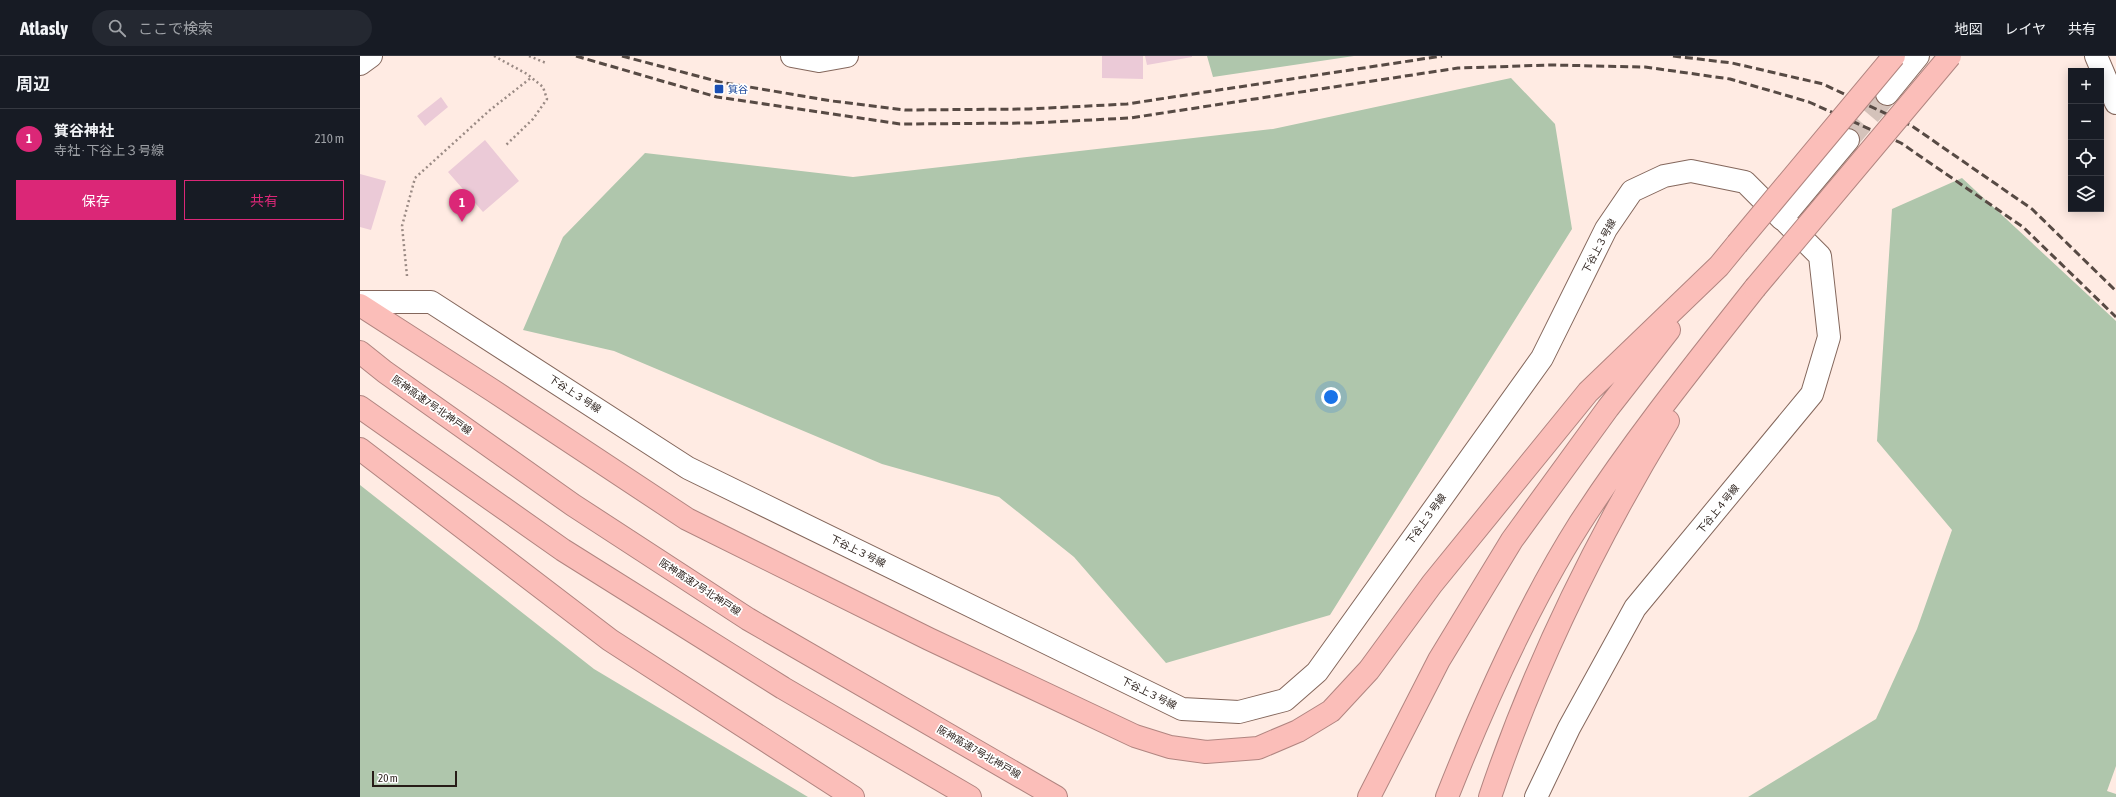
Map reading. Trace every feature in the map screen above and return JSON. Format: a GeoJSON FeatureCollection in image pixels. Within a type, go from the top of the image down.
{"type":"FeatureCollection","features":[{"type":"Feature","properties":{"kind":"highway"},"geometry":{"type":"LineString","coordinates":[[1369,797],[1439,660],[1512,540],[1608,408],[1736,244],[1894,56]]}},
{"type":"Feature","properties":{"kind":"highway"},"geometry":{"type":"LineString","coordinates":[[1447,797],[1521,632],[1557,562],[1580,523],[1643,433],[1755,288],[1950,56]]}},
{"type":"Feature","properties":{"kind":"highway"},"geometry":{"type":"LineString","coordinates":[[360,306],[687,519],[929,639],[1135,736],[1170,747],[1206,752],[1258,748],[1298,731],[1331,712],[1369,670],[1437,578],[1588,392],[1719,266]]}},
{"type":"Feature","properties":{"kind":"highway"},"geometry":{"type":"LineString","coordinates":[[1490,797],[1525,703],[1565,614],[1615,512],[1695,376],[1755,288]]}},
{"type":"Feature","properties":{"kind":"highway","name":"阪神高速7号北神戸線"},"geometry":{"type":"LineString","coordinates":[[360,352],[385,372],[573,504],[748,619],[1056,797]]}},
{"type":"Feature","properties":{"kind":"highway"},"geometry":{"type":"LineString","coordinates":[[360,407],[563,550],[783,688],[970,797]]}},
{"type":"Feature","properties":{"kind":"highway"},"geometry":{"type":"LineString","coordinates":[[360,449],[610,640],[853,797]]}},
{"type":"Feature","properties":{"kind":"street"},"geometry":{"type":"LineString","coordinates":[[360,64],[371,56]]}},
{"type":"Feature","properties":{"kind":"street"},"geometry":{"type":"LineString","coordinates":[[792,56],[819,61],[847,56]]}},
{"type":"Feature","properties":{"kind":"street"},"geometry":{"type":"LineString","coordinates":[[1887,94],[1918,56]]}},
{"type":"Feature","properties":{"kind":"street"},"geometry":{"type":"LineString","coordinates":[[2096,56],[2116,103]]}},
{"type":"Feature","properties":{"kind":"street"},"geometry":{"type":"LineString","coordinates":[[1782,219],[1848,140]]}},
{"type":"Feature","properties":{"kind":"street","name":"下谷上３号線"},"geometry":{"type":"LineString","coordinates":[[360,302],[431,302],[688,468],[1182,709],[1239,712],[1285,700],[1317,672],[1542,358],[1606,229],[1632,191],[1664,176],[1691,171],[1745,182],[1782,219]]}},
{"type":"Feature","properties":{"kind":"street","name":"下谷上４号線"},"geometry":{"type":"LineString","coordinates":[[1536,797],[1569,728],[1635,608],[1812,394],[1829,337],[1820,256],[1782,219]]}},
{"type":"Feature","properties":{"kind":"path"},"geometry":{"type":"LineString","coordinates":[[494,56],[532,78],[543,87],[547,99],[533,119],[506,145]]}},
{"type":"Feature","properties":{"kind":"path"},"geometry":{"type":"LineString","coordinates":[[529,56],[546,64]]}},
{"type":"Feature","properties":{"kind":"path"},"geometry":{"type":"LineString","coordinates":[[410,302],[402,226],[415,178],[490,110],[532,78]]}},
{"type":"Feature","properties":{"kind":"green space"},"geometry":{"type":"Polygon","coordinates":[[[1207,56],[1354,56],[1213,77],[1207,56]]]}},
{"type":"Feature","properties":{"kind":"green space"},"geometry":{"type":"Polygon","coordinates":[[[1511,78],[1555,124],[1572,229],[1330,615],[1166,663],[1074,557],[999,497],[882,464],[614,351],[523,330],[563,237],[645,153],[853,177],[1273,129],[1511,78]]]}},
{"type":"Feature","properties":{"kind":"green space"},"geometry":{"type":"Polygon","coordinates":[[[1962,178],[2116,321],[2116,766],[2107,791],[2116,794],[2116,797],[1748,797],[1876,719],[1917,629],[1952,530],[1877,441],[1892,209],[1962,178]]]}},
{"type":"Feature","properties":{"kind":"green space"},"geometry":{"type":"Polygon","coordinates":[[[360,485],[594,669],[808,797],[360,797],[360,485]]]}},
{"type":"Feature","properties":{"kind":"building"},"geometry":{"type":"Polygon","coordinates":[[[1102,56],[1143,56],[1143,79],[1102,78],[1102,56]]]}},
{"type":"Feature","properties":{"kind":"building"},"geometry":{"type":"Polygon","coordinates":[[[1145,56],[1192,56],[1192,57],[1147,65],[1145,56]]]}},
{"type":"Feature","properties":{"kind":"building"},"geometry":{"type":"Polygon","coordinates":[[[441,97],[448,107],[425,126],[417,116],[441,97]]]}},
{"type":"Feature","properties":{"kind":"building"},"geometry":{"type":"Polygon","coordinates":[[[485,140],[519,181],[483,212],[448,172],[485,140]]]}},
{"type":"Feature","properties":{"kind":"building"},"geometry":{"type":"Polygon","coordinates":[[[360,174],[386,181],[371,230],[360,227],[360,174]]]}},
{"type":"Feature","properties":{"kind":"tunnel"},"geometry":{"type":"LineString","coordinates":[[1848,140],[1887,94]]}},
{"type":"Feature","properties":{"kind":"railway"},"geometry":{"type":"LineString","coordinates":[[576,56],[717,97],[900,124],[1031,123],[1130,118],[1458,68],[1551,65],[1645,67],[1730,79],[1809,102],[1901,143],[2023,227],[2116,317]]}},
{"type":"Feature","properties":{"kind":"railway"},"geometry":{"type":"LineString","coordinates":[[622,56],[720,82],[832,101],[905,110],[1029,109],[1127,104],[1442,56]]}},
{"type":"Feature","properties":{"kind":"railway"},"geometry":{"type":"LineString","coordinates":[[1673,56],[1732,63],[1823,84],[1912,126],[2032,209],[2116,291]]}},
{"type":"Feature","properties":{"kind":"place","name":"箕谷"},"geometry":{"type":"Point","coordinates":[719,89]}},
{"type":"Feature","properties":{"kind":"place","name":"箕谷神社"},"geometry":{"type":"Point","coordinates":[462,222]}}]}
